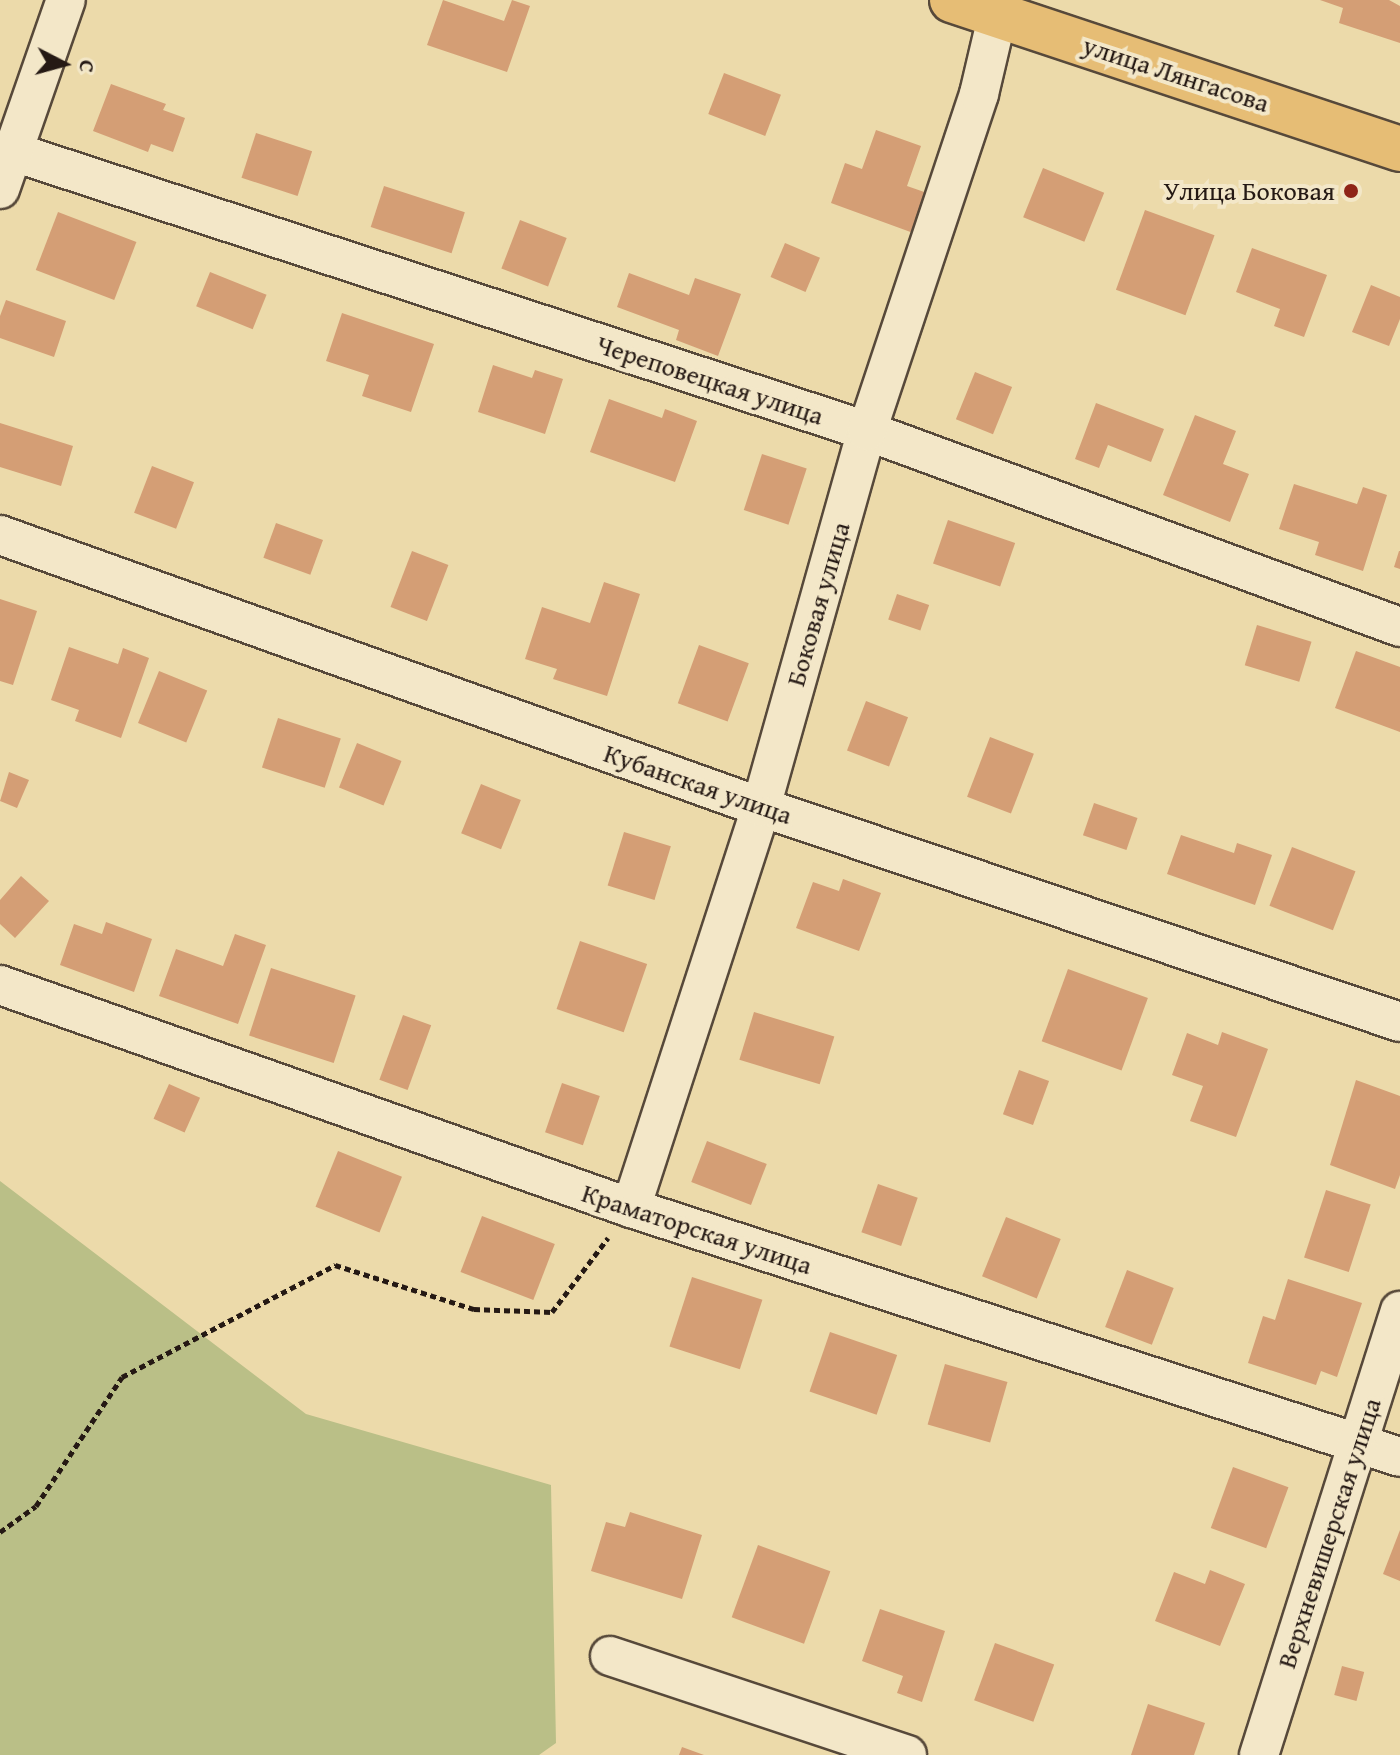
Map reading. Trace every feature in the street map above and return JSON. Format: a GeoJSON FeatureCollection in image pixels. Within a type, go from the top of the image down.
{"type":"FeatureCollection","features":[{"type":"Feature","properties":{"kind":"main road","name":"улица Лянгасова"},"geometry":{"type":"LineString","coordinates":[[952,0],[999,7],[1400,149]]}},
{"type":"Feature","properties":{"kind":"street"},"geometry":{"type":"LineString","coordinates":[[0,189],[66,0]]}},
{"type":"Feature","properties":{"kind":"street","name":"Боковая улица"},"geometry":{"type":"LineString","coordinates":[[631,1208],[761,807],[867,431],[979,94],[999,7]]}},
{"type":"Feature","properties":{"kind":"street","name":"Череповецкая улица"},"geometry":{"type":"LineString","coordinates":[[14,152],[867,431],[1400,627]]}},
{"type":"Feature","properties":{"kind":"street","name":"Кубанская улица"},"geometry":{"type":"LineString","coordinates":[[0,535],[761,807],[1400,1022]]}},
{"type":"Feature","properties":{"kind":"street","name":"Краматорская улица"},"geometry":{"type":"LineString","coordinates":[[0,985],[631,1208],[1400,1457]]}},
{"type":"Feature","properties":{"kind":"street","name":"Верхневишерская улица"},"geometry":{"type":"LineString","coordinates":[[1259,1755],[1400,1311]]}},
{"type":"Feature","properties":{"kind":"street"},"geometry":{"type":"LineString","coordinates":[[610,1656],[907,1755]]}},
{"type":"Feature","properties":{"kind":"path"},"geometry":{"type":"LineString","coordinates":[[0,1532],[36,1506],[122,1377],[335,1265],[474,1309],[552,1312],[631,1208]]}},
{"type":"Feature","properties":{"kind":"green space"},"geometry":{"type":"Polygon","coordinates":[[[0,1181],[306,1414],[551,1485],[556,1743],[539,1755],[0,1755],[0,1181]]]}},
{"type":"Feature","properties":{"kind":"building"},"geometry":{"type":"Polygon","coordinates":[[[443,0],[504,21],[512,0],[530,6],[507,72],[427,45],[443,0]]]}},
{"type":"Feature","properties":{"kind":"building"},"geometry":{"type":"Polygon","coordinates":[[[1320,0],[1389,0],[1400,6],[1400,43],[1339,23],[1343,8],[1320,0]]]}},
{"type":"Feature","properties":{"kind":"building"},"geometry":{"type":"Polygon","coordinates":[[[724,73],[781,95],[765,136],[708,114],[724,73]]]}},
{"type":"Feature","properties":{"kind":"building"},"geometry":{"type":"Polygon","coordinates":[[[111,84],[166,104],[163,110],[185,118],[173,152],[151,144],[148,152],[93,131],[111,84]]]}},
{"type":"Feature","properties":{"kind":"building"},"geometry":{"type":"Polygon","coordinates":[[[876,130],[921,146],[907,186],[930,194],[916,234],[831,203],[845,163],[862,169],[876,130]]]}},
{"type":"Feature","properties":{"kind":"building"},"geometry":{"type":"Polygon","coordinates":[[[256,133],[312,151],[298,196],[241,178],[256,133]]]}},
{"type":"Feature","properties":{"kind":"building"},"geometry":{"type":"Polygon","coordinates":[[[1043,168],[1104,193],[1084,242],[1023,217],[1043,168]]]}},
{"type":"Feature","properties":{"kind":"building"},"geometry":{"type":"Polygon","coordinates":[[[384,186],[465,212],[452,253],[371,227],[384,186]]]}},
{"type":"Feature","properties":{"kind":"building"},"geometry":{"type":"Polygon","coordinates":[[[1145,210],[1215,235],[1185,315],[1116,290],[1145,210]]]}},
{"type":"Feature","properties":{"kind":"building"},"geometry":{"type":"Polygon","coordinates":[[[58,212],[136,242],[114,300],[36,270],[58,212]]]}},
{"type":"Feature","properties":{"kind":"building"},"geometry":{"type":"Polygon","coordinates":[[[520,220],[567,238],[548,286],[501,269],[520,220]]]}},
{"type":"Feature","properties":{"kind":"building"},"geometry":{"type":"Polygon","coordinates":[[[785,243],[820,258],[806,292],[771,277],[785,243]]]}},
{"type":"Feature","properties":{"kind":"building"},"geometry":{"type":"Polygon","coordinates":[[[1252,248],[1327,275],[1304,337],[1274,326],[1280,309],[1236,292],[1252,248]]]}},
{"type":"Feature","properties":{"kind":"building"},"geometry":{"type":"Polygon","coordinates":[[[210,272],[267,295],[253,329],[196,306],[210,272]]]}},
{"type":"Feature","properties":{"kind":"building"},"geometry":{"type":"Polygon","coordinates":[[[629,273],[689,295],[695,278],[741,294],[718,356],[676,340],[679,330],[617,307],[629,273]]]}},
{"type":"Feature","properties":{"kind":"building"},"geometry":{"type":"Polygon","coordinates":[[[1371,285],[1400,297],[1400,319],[1389,346],[1352,332],[1371,285]]]}},
{"type":"Feature","properties":{"kind":"building"},"geometry":{"type":"Polygon","coordinates":[[[6,300],[66,321],[54,357],[0,338],[0,316],[6,300]]]}},
{"type":"Feature","properties":{"kind":"building"},"geometry":{"type":"Polygon","coordinates":[[[342,313],[434,344],[411,412],[362,396],[369,375],[326,361],[342,313]]]}},
{"type":"Feature","properties":{"kind":"building"},"geometry":{"type":"Polygon","coordinates":[[[493,365],[532,378],[535,370],[563,379],[545,434],[478,412],[493,365]]]}},
{"type":"Feature","properties":{"kind":"building"},"geometry":{"type":"Polygon","coordinates":[[[975,372],[1012,387],[993,434],[956,419],[975,372]]]}},
{"type":"Feature","properties":{"kind":"building"},"geometry":{"type":"Polygon","coordinates":[[[609,399],[662,418],[665,409],[697,421],[675,482],[590,452],[609,399]]]}},
{"type":"Feature","properties":{"kind":"building"},"geometry":{"type":"Polygon","coordinates":[[[1096,403],[1164,429],[1151,462],[1108,445],[1099,468],[1075,459],[1096,403]]]}},
{"type":"Feature","properties":{"kind":"building"},"geometry":{"type":"Polygon","coordinates":[[[1195,415],[1236,431],[1223,464],[1249,474],[1230,522],[1163,495],[1195,415]]]}},
{"type":"Feature","properties":{"kind":"building"},"geometry":{"type":"Polygon","coordinates":[[[0,423],[73,446],[61,486],[0,467],[0,423]]]}},
{"type":"Feature","properties":{"kind":"building"},"geometry":{"type":"Polygon","coordinates":[[[762,454],[807,469],[788,525],[744,510],[762,454]]]}},
{"type":"Feature","properties":{"kind":"building"},"geometry":{"type":"Polygon","coordinates":[[[152,466],[194,482],[176,529],[134,513],[152,466]]]}},
{"type":"Feature","properties":{"kind":"building"},"geometry":{"type":"Polygon","coordinates":[[[1294,484],[1357,504],[1363,487],[1387,495],[1363,571],[1315,555],[1319,542],[1279,529],[1294,484]]]}},
{"type":"Feature","properties":{"kind":"building"},"geometry":{"type":"Polygon","coordinates":[[[948,520],[1015,543],[1000,587],[933,563],[948,520]]]}},
{"type":"Feature","properties":{"kind":"building"},"geometry":{"type":"Polygon","coordinates":[[[276,523],[323,540],[310,575],[263,558],[276,523]]]}},
{"type":"Feature","properties":{"kind":"building"},"geometry":{"type":"Polygon","coordinates":[[[412,551],[448,565],[427,621],[390,607],[412,551]]]}},
{"type":"Feature","properties":{"kind":"building"},"geometry":{"type":"Polygon","coordinates":[[[1400,551],[1400,569],[1394,567],[1400,551]]]}},
{"type":"Feature","properties":{"kind":"building"},"geometry":{"type":"Polygon","coordinates":[[[604,582],[640,594],[607,696],[553,679],[557,669],[525,659],[542,607],[590,623],[604,582]]]}},
{"type":"Feature","properties":{"kind":"building"},"geometry":{"type":"Polygon","coordinates":[[[897,594],[929,605],[920,631],[888,620],[897,594]]]}},
{"type":"Feature","properties":{"kind":"building"},"geometry":{"type":"Polygon","coordinates":[[[0,599],[37,611],[13,685],[0,681],[0,599]]]}},
{"type":"Feature","properties":{"kind":"building"},"geometry":{"type":"Polygon","coordinates":[[[1257,625],[1312,642],[1299,682],[1245,665],[1257,625]]]}},
{"type":"Feature","properties":{"kind":"building"},"geometry":{"type":"Polygon","coordinates":[[[699,645],[749,663],[728,721],[678,703],[699,645]]]}},
{"type":"Feature","properties":{"kind":"building"},"geometry":{"type":"Polygon","coordinates":[[[69,647],[118,664],[123,648],[149,658],[121,738],[75,721],[79,710],[51,700],[69,647]]]}},
{"type":"Feature","properties":{"kind":"building"},"geometry":{"type":"Polygon","coordinates":[[[1356,651],[1400,667],[1400,732],[1335,708],[1356,651]]]}},
{"type":"Feature","properties":{"kind":"building"},"geometry":{"type":"Polygon","coordinates":[[[159,671],[207,690],[186,742],[138,723],[159,671]]]}},
{"type":"Feature","properties":{"kind":"building"},"geometry":{"type":"Polygon","coordinates":[[[866,701],[908,717],[889,767],[847,750],[866,701]]]}},
{"type":"Feature","properties":{"kind":"building"},"geometry":{"type":"Polygon","coordinates":[[[278,718],[341,738],[325,788],[262,767],[278,718]]]}},
{"type":"Feature","properties":{"kind":"building"},"geometry":{"type":"Polygon","coordinates":[[[990,737],[1034,754],[1011,814],[967,797],[990,737]]]}},
{"type":"Feature","properties":{"kind":"building"},"geometry":{"type":"Polygon","coordinates":[[[357,743],[402,761],[384,805],[339,788],[357,743]]]}},
{"type":"Feature","properties":{"kind":"building"},"geometry":{"type":"Polygon","coordinates":[[[9,772],[29,780],[17,808],[0,801],[9,772]]]}},
{"type":"Feature","properties":{"kind":"building"},"geometry":{"type":"Polygon","coordinates":[[[481,784],[521,800],[501,849],[461,833],[481,784]]]}},
{"type":"Feature","properties":{"kind":"building"},"geometry":{"type":"Polygon","coordinates":[[[1094,803],[1137,818],[1126,850],[1083,835],[1094,803]]]}},
{"type":"Feature","properties":{"kind":"building"},"geometry":{"type":"Polygon","coordinates":[[[624,832],[671,846],[654,900],[608,886],[624,832]]]}},
{"type":"Feature","properties":{"kind":"building"},"geometry":{"type":"Polygon","coordinates":[[[1181,835],[1234,853],[1237,843],[1272,855],[1255,905],[1167,874],[1181,835]]]}},
{"type":"Feature","properties":{"kind":"building"},"geometry":{"type":"Polygon","coordinates":[[[1292,847],[1355,871],[1333,930],[1269,906],[1292,847]]]}},
{"type":"Feature","properties":{"kind":"building"},"geometry":{"type":"Polygon","coordinates":[[[21,876],[49,901],[15,938],[0,924],[0,900],[21,876]]]}},
{"type":"Feature","properties":{"kind":"building"},"geometry":{"type":"Polygon","coordinates":[[[843,879],[881,893],[859,951],[796,928],[813,882],[839,891],[843,879]]]}},
{"type":"Feature","properties":{"kind":"building"},"geometry":{"type":"Polygon","coordinates":[[[106,922],[152,939],[134,992],[60,965],[74,924],[102,934],[106,922]]]}},
{"type":"Feature","properties":{"kind":"building"},"geometry":{"type":"Polygon","coordinates":[[[235,934],[266,945],[238,1024],[159,996],[176,949],[223,966],[235,934]]]}},
{"type":"Feature","properties":{"kind":"building"},"geometry":{"type":"Polygon","coordinates":[[[580,941],[647,964],[624,1032],[557,1009],[580,941]]]}},
{"type":"Feature","properties":{"kind":"building"},"geometry":{"type":"Polygon","coordinates":[[[271,968],[356,996],[334,1063],[249,1036],[271,968]]]}},
{"type":"Feature","properties":{"kind":"building"},"geometry":{"type":"Polygon","coordinates":[[[1068,969],[1148,998],[1122,1070],[1042,1041],[1068,969]]]}},
{"type":"Feature","properties":{"kind":"building"},"geometry":{"type":"Polygon","coordinates":[[[754,1012],[834,1037],[820,1084],[739,1060],[754,1012]]]}},
{"type":"Feature","properties":{"kind":"building"},"geometry":{"type":"Polygon","coordinates":[[[403,1015],[431,1025],[408,1090],[379,1080],[403,1015]]]}},
{"type":"Feature","properties":{"kind":"building"},"geometry":{"type":"Polygon","coordinates":[[[1222,1032],[1268,1049],[1236,1137],[1190,1121],[1203,1086],[1172,1075],[1187,1033],[1218,1045],[1222,1032]]]}},
{"type":"Feature","properties":{"kind":"building"},"geometry":{"type":"Polygon","coordinates":[[[1019,1070],[1049,1081],[1033,1125],[1003,1114],[1019,1070]]]}},
{"type":"Feature","properties":{"kind":"building"},"geometry":{"type":"Polygon","coordinates":[[[1356,1080],[1400,1096],[1400,1175],[1395,1189],[1330,1165],[1356,1080]]]}},
{"type":"Feature","properties":{"kind":"building"},"geometry":{"type":"Polygon","coordinates":[[[562,1083],[600,1096],[583,1145],[545,1132],[562,1083]]]}},
{"type":"Feature","properties":{"kind":"building"},"geometry":{"type":"Polygon","coordinates":[[[169,1084],[200,1098],[185,1133],[154,1119],[169,1084]]]}},
{"type":"Feature","properties":{"kind":"building"},"geometry":{"type":"Polygon","coordinates":[[[707,1141],[767,1164],[751,1205],[691,1182],[707,1141]]]}},
{"type":"Feature","properties":{"kind":"building"},"geometry":{"type":"Polygon","coordinates":[[[338,1151],[402,1177],[379,1232],[316,1207],[338,1151]]]}},
{"type":"Feature","properties":{"kind":"building"},"geometry":{"type":"Polygon","coordinates":[[[878,1184],[918,1198],[901,1246],[861,1232],[878,1184]]]}},
{"type":"Feature","properties":{"kind":"building"},"geometry":{"type":"Polygon","coordinates":[[[1326,1190],[1371,1205],[1349,1272],[1304,1258],[1326,1190]]]}},
{"type":"Feature","properties":{"kind":"building"},"geometry":{"type":"Polygon","coordinates":[[[482,1216],[555,1244],[533,1300],[460,1272],[482,1216]]]}},
{"type":"Feature","properties":{"kind":"building"},"geometry":{"type":"Polygon","coordinates":[[[1006,1217],[1061,1239],[1037,1298],[982,1276],[1006,1217]]]}},
{"type":"Feature","properties":{"kind":"building"},"geometry":{"type":"Polygon","coordinates":[[[1127,1270],[1174,1288],[1152,1345],[1105,1327],[1127,1270]]]}},
{"type":"Feature","properties":{"kind":"building"},"geometry":{"type":"Polygon","coordinates":[[[692,1277],[762,1300],[740,1369],[669,1346],[692,1277]]]}},
{"type":"Feature","properties":{"kind":"building"},"geometry":{"type":"Polygon","coordinates":[[[1288,1279],[1362,1303],[1337,1377],[1321,1371],[1316,1385],[1248,1363],[1263,1316],[1275,1320],[1288,1279]]]}},
{"type":"Feature","properties":{"kind":"building"},"geometry":{"type":"Polygon","coordinates":[[[830,1332],[897,1355],[877,1415],[809,1392],[830,1332]]]}},
{"type":"Feature","properties":{"kind":"building"},"geometry":{"type":"Polygon","coordinates":[[[945,1364],[1007,1382],[990,1442],[928,1425],[945,1364]]]}},
{"type":"Feature","properties":{"kind":"building"},"geometry":{"type":"Polygon","coordinates":[[[1233,1467],[1288,1487],[1266,1548],[1211,1528],[1233,1467]]]}},
{"type":"Feature","properties":{"kind":"building"},"geometry":{"type":"Polygon","coordinates":[[[630,1512],[702,1535],[682,1599],[591,1571],[606,1522],[625,1527],[630,1512]]]}},
{"type":"Feature","properties":{"kind":"building"},"geometry":{"type":"Polygon","coordinates":[[[1400,1530],[1400,1581],[1383,1574],[1400,1530]]]}},
{"type":"Feature","properties":{"kind":"building"},"geometry":{"type":"Polygon","coordinates":[[[758,1545],[830,1571],[804,1644],[732,1617],[758,1545]]]}},
{"type":"Feature","properties":{"kind":"building"},"geometry":{"type":"Polygon","coordinates":[[[1210,1570],[1245,1584],[1220,1646],[1155,1621],[1174,1572],[1205,1584],[1210,1570]]]}},
{"type":"Feature","properties":{"kind":"building"},"geometry":{"type":"Polygon","coordinates":[[[880,1609],[945,1631],[922,1702],[897,1693],[903,1676],[862,1661],[880,1609]]]}},
{"type":"Feature","properties":{"kind":"building"},"geometry":{"type":"Polygon","coordinates":[[[995,1643],[1054,1665],[1033,1722],[974,1700],[995,1643]]]}},
{"type":"Feature","properties":{"kind":"building"},"geometry":{"type":"Polygon","coordinates":[[[1342,1666],[1364,1672],[1356,1701],[1334,1695],[1342,1666]]]}},
{"type":"Feature","properties":{"kind":"building"},"geometry":{"type":"Polygon","coordinates":[[[1148,1704],[1205,1723],[1194,1755],[1131,1755],[1148,1704]]]}},
{"type":"Feature","properties":{"kind":"building"},"geometry":{"type":"Polygon","coordinates":[[[682,1747],[704,1755],[679,1755],[682,1747]]]}},
{"type":"Feature","properties":{"kind":"place","name":"Улица Боковая"},"geometry":{"type":"Point","coordinates":[1351,191]}}]}
